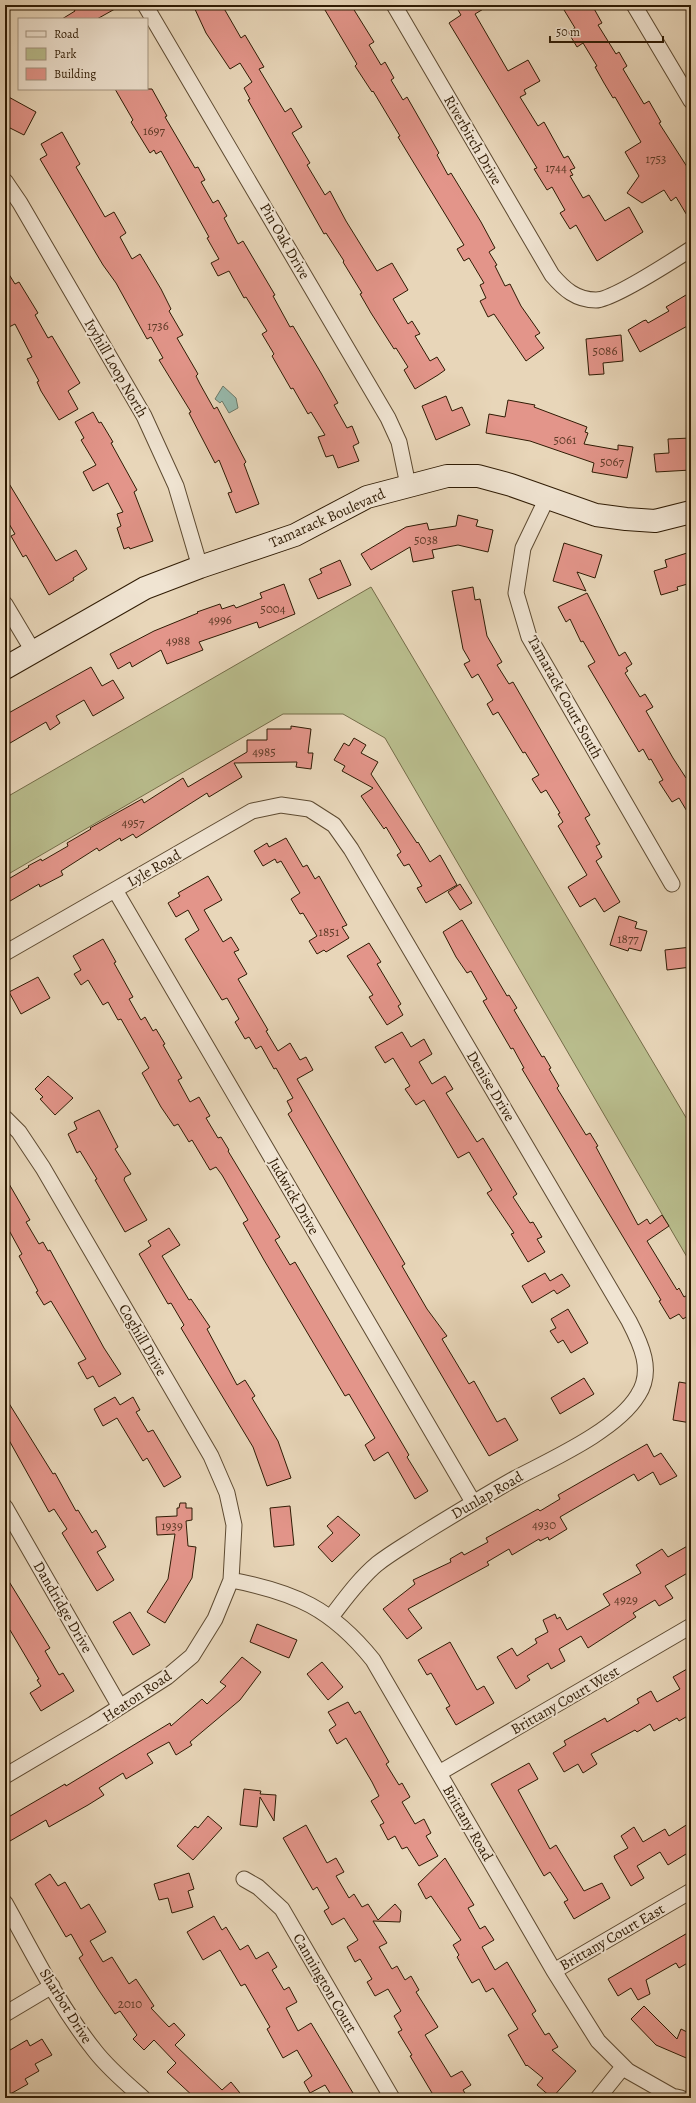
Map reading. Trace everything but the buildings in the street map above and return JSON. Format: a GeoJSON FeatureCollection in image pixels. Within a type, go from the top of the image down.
{"type":"FeatureCollection","features":[{"type":"Feature","properties":{"kind":"street","name":"Pin Oak Drive"},"geometry":{"type":"LineString","coordinates":[[145,5],[388,418],[398,442],[408,484]]}},
{"type":"Feature","properties":{"kind":"street","name":"Riverbirch Drive"},"geometry":{"type":"LineString","coordinates":[[394,5],[552,275],[563,289],[579,298],[597,300],[614,294],[691,249]]}},
{"type":"Feature","properties":{"kind":"street"},"geometry":{"type":"LineString","coordinates":[[634,5],[691,101]]}},
{"type":"Feature","properties":{"kind":"street","name":"Ivyhill Loop North"},"geometry":{"type":"LineString","coordinates":[[5,181],[20,203],[144,416],[176,486],[200,566]]}},
{"type":"Feature","properties":{"kind":"street","name":"Tamarack Boulevard"},"geometry":{"type":"LineString","coordinates":[[5,668],[145,588],[200,566],[295,535],[367,497],[408,484],[447,476],[478,476],[511,485],[596,514],[626,519],[655,521],[691,512]]}},
{"type":"Feature","properties":{"kind":"street","name":"Tamarack Court South"},"geometry":{"type":"LineString","coordinates":[[547,498],[523,548],[516,593],[529,637],[672,884]]}},
{"type":"Feature","properties":{"kind":"street"},"geometry":{"type":"LineString","coordinates":[[5,604],[33,651]]}},
{"type":"Feature","properties":{"kind":"street","name":"Lyle Road"},"geometry":{"type":"LineString","coordinates":[[5,953],[252,811],[280,805],[309,809]]}},
{"type":"Feature","properties":{"kind":"street","name":"Denise Drive"},"geometry":{"type":"LineString","coordinates":[[309,809],[334,825],[351,849],[630,1321],[642,1350],[645,1362],[645,1379]]}},
{"type":"Feature","properties":{"kind":"street","name":"Judwick Drive"},"geometry":{"type":"LineString","coordinates":[[115,890],[474,1502]]}},
{"type":"Feature","properties":{"kind":"street","name":"Coghill Drive"},"geometry":{"type":"LineString","coordinates":[[5,1118],[19,1132],[43,1168],[211,1456],[227,1493],[234,1525],[231,1580]]}},
{"type":"Feature","properties":{"kind":"street","name":"Dunlap Road"},"geometry":{"type":"LineString","coordinates":[[331,1617],[353,1589],[376,1564],[474,1502],[586,1440],[623,1414],[639,1395],[645,1379]]}},
{"type":"Feature","properties":{"kind":"street","name":"Dandridge Drive"},"geometry":{"type":"LineString","coordinates":[[5,1507],[120,1707]]}},
{"type":"Feature","properties":{"kind":"street","name":"Brittany Road"},"geometry":{"type":"LineString","coordinates":[[231,1580],[288,1594],[331,1617],[357,1641],[373,1660],[554,1971],[598,2041],[623,2068],[672,2096],[681,2098]]}},
{"type":"Feature","properties":{"kind":"street","name":"Heaton Road"},"geometry":{"type":"LineString","coordinates":[[5,1776],[167,1677],[192,1656],[215,1619],[231,1580]]}},
{"type":"Feature","properties":{"kind":"street","name":"Brittany Court West"},"geometry":{"type":"LineString","coordinates":[[439,1773],[691,1626]]}},
{"type":"Feature","properties":{"kind":"street","name":"Cannington Court"},"geometry":{"type":"LineString","coordinates":[[244,1879],[258,1887],[282,1909],[392,2098]]}},
{"type":"Feature","properties":{"kind":"street","name":"Brittany Court East"},"geometry":{"type":"LineString","coordinates":[[554,1971],[691,1891]]}},
{"type":"Feature","properties":{"kind":"street","name":"Sharbot Drive"},"geometry":{"type":"LineString","coordinates":[[5,1903],[52,1986],[95,2051],[115,2073],[143,2098]]}},
{"type":"Feature","properties":{"kind":"street"},"geometry":{"type":"LineString","coordinates":[[5,2014],[52,1986]]}},
{"type":"Feature","properties":{"kind":"street"},"geometry":{"type":"LineString","coordinates":[[598,2098],[623,2068]]}},
{"type":"Feature","properties":{"kind":"green space"},"geometry":{"type":"Polygon","coordinates":[[[371,587],[691,1126],[691,1264],[385,738],[343,714],[283,714],[5,876],[5,798],[371,587]]]}},
{"type":"Feature","properties":{"kind":"shaded area"},"geometry":{"type":"Polygon","coordinates":[[[223,386],[236,398],[238,408],[229,413],[222,401],[220,403],[215,399],[223,386]]]}}]}
